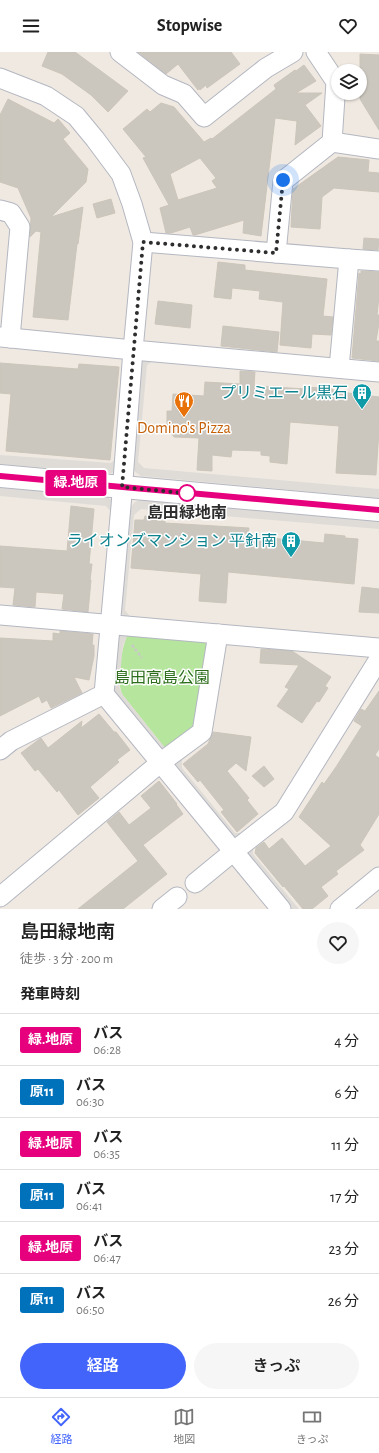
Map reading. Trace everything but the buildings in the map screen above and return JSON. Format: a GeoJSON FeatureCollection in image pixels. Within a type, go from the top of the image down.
{"type":"FeatureCollection","features":[{"type":"Feature","properties":{"kind":"street"},"geometry":{"type":"LineString","coordinates":[[120,52],[163,86],[184,94],[204,117],[266,68],[293,52]]}},
{"type":"Feature","properties":{"kind":"street"},"geometry":{"type":"LineString","coordinates":[[316,52],[336,82],[332,142]]}},
{"type":"Feature","properties":{"kind":"street"},"geometry":{"type":"LineString","coordinates":[[0,78],[46,96],[76,116],[121,174],[132,204],[143,242],[104,694],[281,909]]}},
{"type":"Feature","properties":{"kind":"street"},"geometry":{"type":"LineString","coordinates":[[276,253],[283,180],[332,142],[379,149]]}},
{"type":"Feature","properties":{"kind":"street"},"geometry":{"type":"LineString","coordinates":[[0,210],[11,213],[20,227],[5,338],[379,372]]}},
{"type":"Feature","properties":{"kind":"street"},"geometry":{"type":"LineString","coordinates":[[143,242],[379,261]]}},
{"type":"Feature","properties":{"kind":"street"},"geometry":{"type":"LineString","coordinates":[[339,368],[349,259]]}},
{"type":"Feature","properties":{"kind":"street"},"geometry":{"type":"LineString","coordinates":[[0,476],[379,510]]}},
{"type":"Feature","properties":{"kind":"street"},"geometry":{"type":"LineString","coordinates":[[0,615],[379,648]]}},
{"type":"Feature","properties":{"kind":"street"},"geometry":{"type":"LineString","coordinates":[[0,897],[160,763],[202,732],[218,634]]}},
{"type":"Feature","properties":{"kind":"street"},"geometry":{"type":"LineString","coordinates":[[195,883],[284,812],[379,659]]}},
{"type":"Feature","properties":{"kind":"street"},"geometry":{"type":"LineString","coordinates":[[0,750],[11,742],[104,694]]}},
{"type":"Feature","properties":{"kind":"street"},"geometry":{"type":"LineString","coordinates":[[340,909],[379,876]]}},
{"type":"Feature","properties":{"kind":"street"},"geometry":{"type":"LineString","coordinates":[[162,909],[177,897]]}},
{"type":"Feature","properties":{"kind":"path"},"geometry":{"type":"LineString","coordinates":[[130,642],[142,658]]}},
{"type":"Feature","properties":{"kind":"green space","name":"島田高島公園"},"geometry":{"type":"Polygon","coordinates":[[[128,634],[204,638],[210,650],[197,728],[165,748],[122,694],[119,672],[123,647],[128,634]]]}},
{"type":"Feature","properties":{"kind":"shaded area"},"geometry":{"type":"Polygon","coordinates":[[[148,359],[156,359],[147,365],[138,462],[144,468],[379,489],[379,498],[141,476],[133,470],[141,362],[148,359]]]}},
{"type":"Feature","properties":{"kind":"shaded area"},"geometry":{"type":"Polygon","coordinates":[[[0,455],[111,463],[116,459],[115,470],[112,473],[108,473],[0,464],[0,455]]]}},
{"type":"Feature","properties":{"kind":"shaded area"},"geometry":{"type":"Polygon","coordinates":[[[0,487],[107,496],[112,501],[113,514],[106,506],[0,496],[0,487]]]}},
{"type":"Feature","properties":{"kind":"shaded area"},"geometry":{"type":"Polygon","coordinates":[[[140,500],[379,521],[379,529],[141,509],[134,515],[125,610],[131,618],[124,616],[120,612],[129,513],[135,502],[140,500]]]}},
{"type":"Feature","properties":{"kind":"shaded area"},"geometry":{"type":"Polygon","coordinates":[[[122,634],[128,634],[123,645],[119,686],[122,694],[165,748],[164,749],[159,749],[115,695],[113,690],[118,637],[122,634]]]}},
{"type":"Feature","properties":{"kind":"shaded area"},"geometry":{"type":"Polygon","coordinates":[[[182,754],[182,768],[235,833],[244,833],[232,837],[174,767],[173,762],[182,754]]]}},
{"type":"Feature","properties":{"kind":"shaded area"},"geometry":{"type":"Polygon","coordinates":[[[253,845],[253,854],[299,909],[291,909],[248,858],[247,853],[253,845]]]}},
{"type":"Feature","properties":{"kind":"bus line","name":"緑.地原"},"geometry":{"type":"LineString","coordinates":[[0,476],[379,510]]}},
{"type":"Feature","properties":{"kind":"place","name":"プリミエール黒石"},"geometry":{"type":"Point","coordinates":[362,410]}},
{"type":"Feature","properties":{"kind":"place","name":"Domino's Pizza"},"geometry":{"type":"Point","coordinates":[184,418]}},
{"type":"Feature","properties":{"kind":"place","name":"島田緑地南"},"geometry":{"type":"Point","coordinates":[187,493]}},
{"type":"Feature","properties":{"kind":"place","name":"ライオンズマンション 平針南"},"geometry":{"type":"Point","coordinates":[291,558]}},
{"type":"Feature","properties":{"kind":"route"},"geometry":{"type":"LineString","coordinates":[[187,493],[193,494],[122,487],[143,242],[276,253],[283,180]]}}]}
